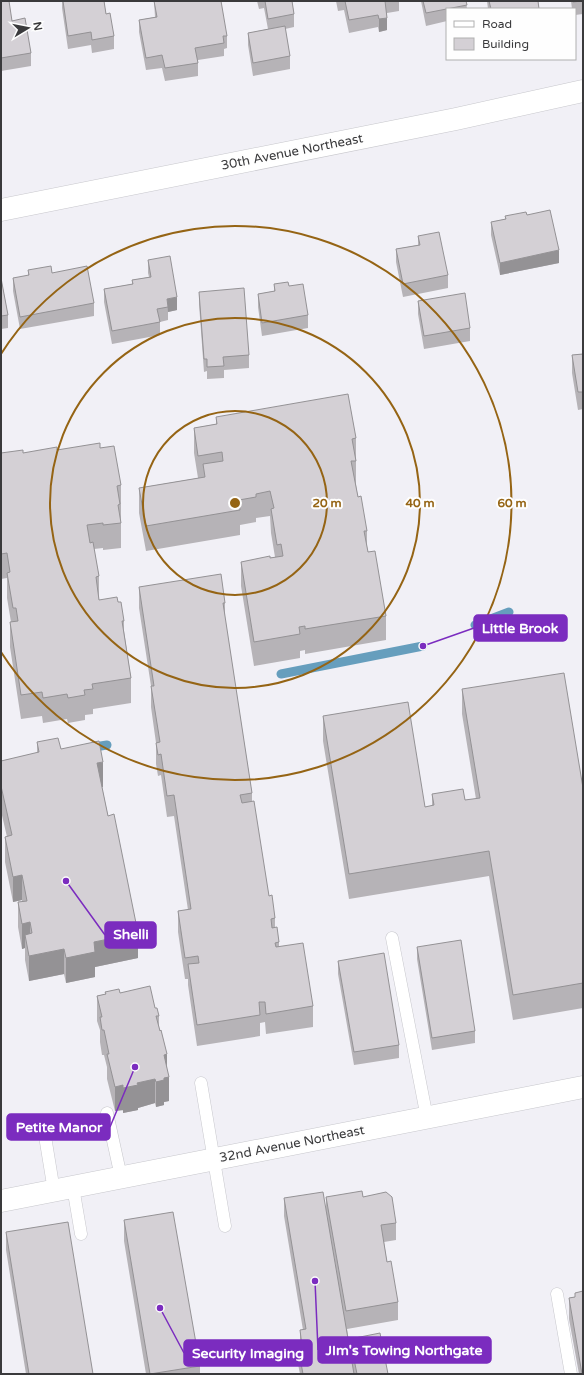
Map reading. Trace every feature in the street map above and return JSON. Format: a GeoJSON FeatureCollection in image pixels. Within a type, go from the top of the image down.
{"type":"FeatureCollection","features":[{"type":"Feature","properties":{"kind":"street","name":"30th Avenue Northeast"},"geometry":{"type":"LineString","coordinates":[[1,210],[449,120],[583,91]]}},
{"type":"Feature","properties":{"kind":"street","name":"32nd Avenue Northeast"},"geometry":{"type":"LineString","coordinates":[[1,1201],[583,1087]]}},
{"type":"Feature","properties":{"kind":"lane"},"geometry":{"type":"LineString","coordinates":[[392,938],[427,1118]]}},
{"type":"Feature","properties":{"kind":"lane"},"geometry":{"type":"LineString","coordinates":[[201,1083],[226,1226]]}},
{"type":"Feature","properties":{"kind":"lane"},"geometry":{"type":"LineString","coordinates":[[107,1113],[121,1177]]}},
{"type":"Feature","properties":{"kind":"lane"},"geometry":{"type":"LineString","coordinates":[[43,1124],[64,1189],[81,1234]]}},
{"type":"Feature","properties":{"kind":"lane"},"geometry":{"type":"LineString","coordinates":[[558,1294],[571,1374]]}},
{"type":"Feature","properties":{"kind":"building"},"geometry":{"type":"Polygon","coordinates":[[[1,1],[9,1],[12,21],[25,18],[31,53],[1,58],[1,1]]]}},
{"type":"Feature","properties":{"kind":"building"},"geometry":{"type":"Polygon","coordinates":[[[63,1],[104,1],[106,14],[110,13],[114,36],[92,40],[91,32],[68,36],[63,1]]]}},
{"type":"Feature","properties":{"kind":"building"},"geometry":{"type":"Polygon","coordinates":[[[154,1],[221,1],[227,36],[223,36],[224,43],[195,48],[198,63],[165,68],[162,55],[146,58],[139,20],[157,17],[154,1]]]}},
{"type":"Feature","properties":{"kind":"building"},"geometry":{"type":"Polygon","coordinates":[[[265,1],[292,1],[294,14],[268,19],[265,1]]]}},
{"type":"Feature","properties":{"kind":"building"},"geometry":{"type":"Polygon","coordinates":[[[345,1],[385,1],[387,18],[379,19],[378,15],[349,20],[345,1]]]}},
{"type":"Feature","properties":{"kind":"building"},"geometry":{"type":"Polygon","coordinates":[[[423,1],[466,1],[467,5],[446,8],[426,13],[423,1]]]}},
{"type":"Feature","properties":{"kind":"building"},"geometry":{"type":"Polygon","coordinates":[[[489,1],[538,1],[539,8],[491,8],[489,1]]]}},
{"type":"Feature","properties":{"kind":"building"},"geometry":{"type":"Polygon","coordinates":[[[285,26],[290,56],[253,63],[248,33],[285,26]]]}},
{"type":"Feature","properties":{"kind":"building"},"geometry":{"type":"Polygon","coordinates":[[[550,210],[559,250],[500,263],[491,222],[506,219],[505,216],[526,212],[527,215],[550,210]]]}},
{"type":"Feature","properties":{"kind":"building"},"geometry":{"type":"Polygon","coordinates":[[[439,232],[448,275],[403,284],[396,249],[420,245],[418,236],[439,232]]]}},
{"type":"Feature","properties":{"kind":"building"},"geometry":{"type":"Polygon","coordinates":[[[170,256],[177,297],[167,299],[168,307],[157,309],[160,322],[112,331],[104,289],[133,284],[132,280],[151,277],[148,260],[170,256]]]}},
{"type":"Feature","properties":{"kind":"building"},"geometry":{"type":"Polygon","coordinates":[[[51,266],[52,273],[87,266],[94,303],[20,317],[13,278],[29,275],[28,270],[51,266]]]}},
{"type":"Feature","properties":{"kind":"building"},"geometry":{"type":"Polygon","coordinates":[[[1,278],[8,315],[1,316],[1,278]]]}},
{"type":"Feature","properties":{"kind":"building"},"geometry":{"type":"Polygon","coordinates":[[[288,282],[289,286],[303,284],[308,315],[262,323],[258,294],[275,291],[274,284],[288,282]]]}},
{"type":"Feature","properties":{"kind":"building"},"geometry":{"type":"Polygon","coordinates":[[[244,288],[249,355],[223,357],[224,366],[207,367],[207,359],[204,359],[199,292],[244,288]]]}},
{"type":"Feature","properties":{"kind":"building"},"geometry":{"type":"Polygon","coordinates":[[[465,293],[470,328],[424,336],[418,301],[465,293]]]}},
{"type":"Feature","properties":{"kind":"building"},"geometry":{"type":"Polygon","coordinates":[[[583,354],[583,392],[578,392],[572,355],[583,354]]]}},
{"type":"Feature","properties":{"kind":"building"},"geometry":{"type":"Polygon","coordinates":[[[348,394],[356,438],[352,439],[356,461],[351,461],[358,497],[361,496],[367,531],[364,531],[368,552],[375,551],[386,616],[305,629],[305,626],[299,627],[300,634],[254,642],[241,562],[270,556],[270,558],[283,556],[281,544],[277,545],[271,509],[274,508],[270,491],[256,494],[256,497],[239,500],[240,510],[146,526],[139,488],[205,477],[203,464],[223,461],[222,452],[198,456],[194,428],[217,424],[216,417],[348,394]]]}},
{"type":"Feature","properties":{"kind":"building"},"geometry":{"type":"Polygon","coordinates":[[[100,443],[100,448],[114,446],[121,485],[117,486],[121,523],[87,525],[90,543],[93,542],[99,576],[96,577],[99,600],[117,597],[118,602],[121,602],[124,621],[122,621],[131,678],[92,684],[93,689],[84,690],[85,695],[68,698],[67,694],[43,698],[42,692],[21,695],[10,622],[18,621],[16,608],[13,608],[7,573],[10,572],[7,553],[1,554],[1,453],[23,450],[23,453],[57,447],[57,450],[100,443]]]}},
{"type":"Feature","properties":{"kind":"building"},"geometry":{"type":"Polygon","coordinates":[[[221,574],[225,603],[223,603],[252,793],[240,795],[242,803],[254,801],[269,896],[272,895],[275,918],[271,919],[272,928],[277,927],[279,942],[275,943],[276,947],[303,943],[313,1006],[266,1014],[265,1002],[259,1002],[260,1015],[197,1025],[188,964],[199,963],[198,956],[185,958],[178,911],[191,909],[174,795],[167,796],[161,754],[158,755],[156,743],[160,742],[151,686],[154,686],[139,587],[221,574]]]}},
{"type":"Feature","properties":{"kind":"building"},"geometry":{"type":"Polygon","coordinates":[[[564,673],[583,788],[583,983],[513,995],[489,851],[349,874],[323,716],[408,702],[425,807],[434,805],[432,794],[463,789],[465,800],[480,798],[462,689],[564,673]]]}},
{"type":"Feature","properties":{"kind":"building"},"geometry":{"type":"Polygon","coordinates":[[[58,738],[61,749],[99,741],[103,762],[97,763],[108,816],[114,814],[138,933],[94,942],[95,952],[66,958],[64,949],[29,956],[25,935],[32,933],[30,922],[22,924],[18,902],[27,901],[22,875],[13,877],[5,837],[12,835],[1,786],[1,761],[39,752],[37,742],[58,738]]]}},
{"type":"Feature","properties":{"kind":"building"},"geometry":{"type":"Polygon","coordinates":[[[461,940],[475,1031],[432,1038],[417,947],[461,940]]]}},
{"type":"Feature","properties":{"kind":"building"},"geometry":{"type":"Polygon","coordinates":[[[384,953],[399,1045],[354,1052],[338,961],[384,953]]]}},
{"type":"Feature","properties":{"kind":"building"},"geometry":{"type":"Polygon","coordinates":[[[150,986],[155,1008],[157,1008],[159,1016],[156,1016],[167,1054],[164,1055],[169,1077],[156,1082],[155,1079],[123,1088],[123,1085],[115,1087],[107,1054],[109,1054],[104,1030],[102,1030],[100,1017],[102,1017],[97,996],[106,994],[105,992],[119,989],[120,993],[150,986]]]}},
{"type":"Feature","properties":{"kind":"building"},"geometry":{"type":"Polygon","coordinates":[[[362,1191],[363,1197],[386,1192],[392,1197],[396,1223],[381,1225],[387,1262],[391,1261],[398,1302],[346,1311],[326,1197],[362,1191]]]}},
{"type":"Feature","properties":{"kind":"building"},"geometry":{"type":"Polygon","coordinates":[[[323,1192],[354,1374],[303,1374],[298,1347],[302,1346],[300,1330],[306,1329],[284,1198],[323,1192]]]}},
{"type":"Feature","properties":{"kind":"building"},"geometry":{"type":"Polygon","coordinates":[[[173,1212],[200,1366],[150,1374],[124,1220],[173,1212]]]}},
{"type":"Feature","properties":{"kind":"building"},"geometry":{"type":"Polygon","coordinates":[[[68,1222],[93,1374],[29,1374],[6,1232],[68,1222]]]}},
{"type":"Feature","properties":{"kind":"building"},"geometry":{"type":"Polygon","coordinates":[[[583,1291],[582,1374],[569,1298],[575,1297],[575,1293],[583,1291]]]}},
{"type":"Feature","properties":{"kind":"building"},"geometry":{"type":"Polygon","coordinates":[[[380,1333],[388,1374],[357,1374],[350,1339],[380,1333]]]}},
{"type":"Feature","properties":{"kind":"waterway"},"geometry":{"type":"LineString","coordinates":[[475,625],[509,612]]}},
{"type":"Feature","properties":{"kind":"waterway"},"geometry":{"type":"LineString","coordinates":[[281,674],[423,646]]}},
{"type":"Feature","properties":{"kind":"waterway"},"geometry":{"type":"LineString","coordinates":[[88,748],[107,745]]}},
{"type":"Feature","properties":{"kind":"place","name":"Little Brook"},"geometry":{"type":"Point","coordinates":[423,646]}},
{"type":"Feature","properties":{"kind":"place","name":"Shelli"},"geometry":{"type":"Point","coordinates":[66,881]}},
{"type":"Feature","properties":{"kind":"place","name":"Petite Manor"},"geometry":{"type":"Point","coordinates":[135,1067]}},
{"type":"Feature","properties":{"kind":"place","name":"JIm's Towing Northgate"},"geometry":{"type":"Point","coordinates":[315,1281]}},
{"type":"Feature","properties":{"kind":"place","name":"Security Imaging"},"geometry":{"type":"Point","coordinates":[160,1308]}}]}
